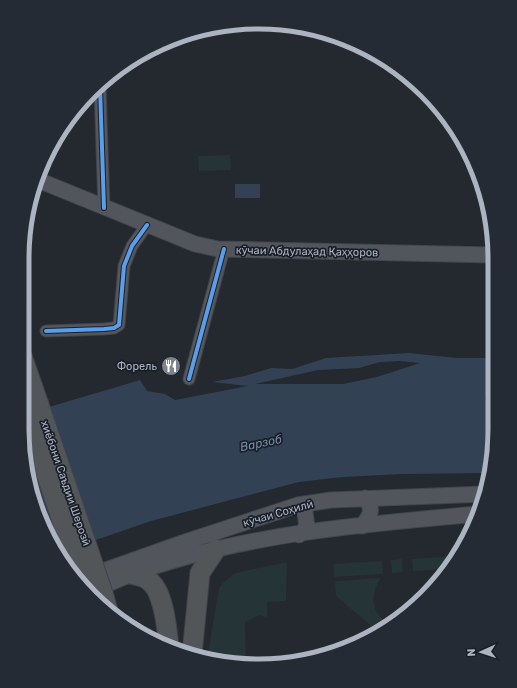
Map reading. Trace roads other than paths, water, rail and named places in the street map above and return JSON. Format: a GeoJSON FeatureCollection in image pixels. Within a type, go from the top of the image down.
{"type":"FeatureCollection","features":[{"type":"Feature","properties":{"kind":"highway","name":"хиёбони Саъдии Шерозӣ"},"geometry":{"type":"LineString","coordinates":[[29,407],[80,574]]}},
{"type":"Feature","properties":{"kind":"highway","name":"хиёбони Саъдии Шерозӣ"},"geometry":{"type":"LineString","coordinates":[[29,407],[98,594]]}},
{"type":"Feature","properties":{"kind":"highway"},"geometry":{"type":"LineString","coordinates":[[192,649],[200,573],[216,549]]}},
{"type":"Feature","properties":{"kind":"highway"},"geometry":{"type":"LineString","coordinates":[[131,574],[143,577],[154,585],[163,607],[168,641]]}},
{"type":"Feature","properties":{"kind":"main road","name":"кӯчаи Абдулаҳад Қаҳҳоров"},"geometry":{"type":"LineString","coordinates":[[42,182],[147,226],[195,244],[224,249],[488,255]]}},
{"type":"Feature","properties":{"kind":"main road","name":"кӯчаи Соҳилӣ"},"geometry":{"type":"LineString","coordinates":[[83,578],[124,562],[298,506],[331,500],[479,494]]}},
{"type":"Feature","properties":{"kind":"main road"},"geometry":{"type":"LineString","coordinates":[[362,526],[371,516],[371,505],[365,498]]}},
{"type":"Feature","properties":{"kind":"main road"},"geometry":{"type":"LineString","coordinates":[[298,506],[305,512],[307,527],[299,535]]}},
{"type":"Feature","properties":{"kind":"main road","name":"кӯчаи Соҳилӣ"},"geometry":{"type":"LineString","coordinates":[[102,597],[131,574],[216,549],[362,526],[472,515]]}},
{"type":"Feature","properties":{"kind":"street"},"geometry":{"type":"LineString","coordinates":[[100,92],[104,208]]}},
{"type":"Feature","properties":{"kind":"street"},"geometry":{"type":"LineString","coordinates":[[46,331],[104,329],[119,325],[124,266],[132,246],[147,226]]}},
{"type":"Feature","properties":{"kind":"street"},"geometry":{"type":"LineString","coordinates":[[189,379],[224,249]]}},
{"type":"Feature","properties":{"kind":"water"},"geometry":{"type":"Polygon","coordinates":[[[235,184],[260,184],[260,198],[235,198],[235,184]]]}},
{"type":"Feature","properties":{"kind":"water","name":"Варзоб"},"geometry":{"type":"Polygon","coordinates":[[[409,353],[457,358],[488,358],[488,395],[485,397],[488,408],[488,445],[484,473],[402,474],[342,477],[299,482],[151,521],[64,551],[46,517],[33,474],[29,445],[29,413],[140,380],[147,391],[165,394],[175,400],[248,386],[212,382],[245,376],[271,368],[292,369],[326,358],[409,353]],[[400,361],[380,362],[359,368],[318,370],[255,384],[343,384],[377,377],[420,363],[400,361]]]}},
{"type":"Feature","properties":{"kind":"place","name":"Форель"},"geometry":{"type":"Point","coordinates":[171,366]}}]}
